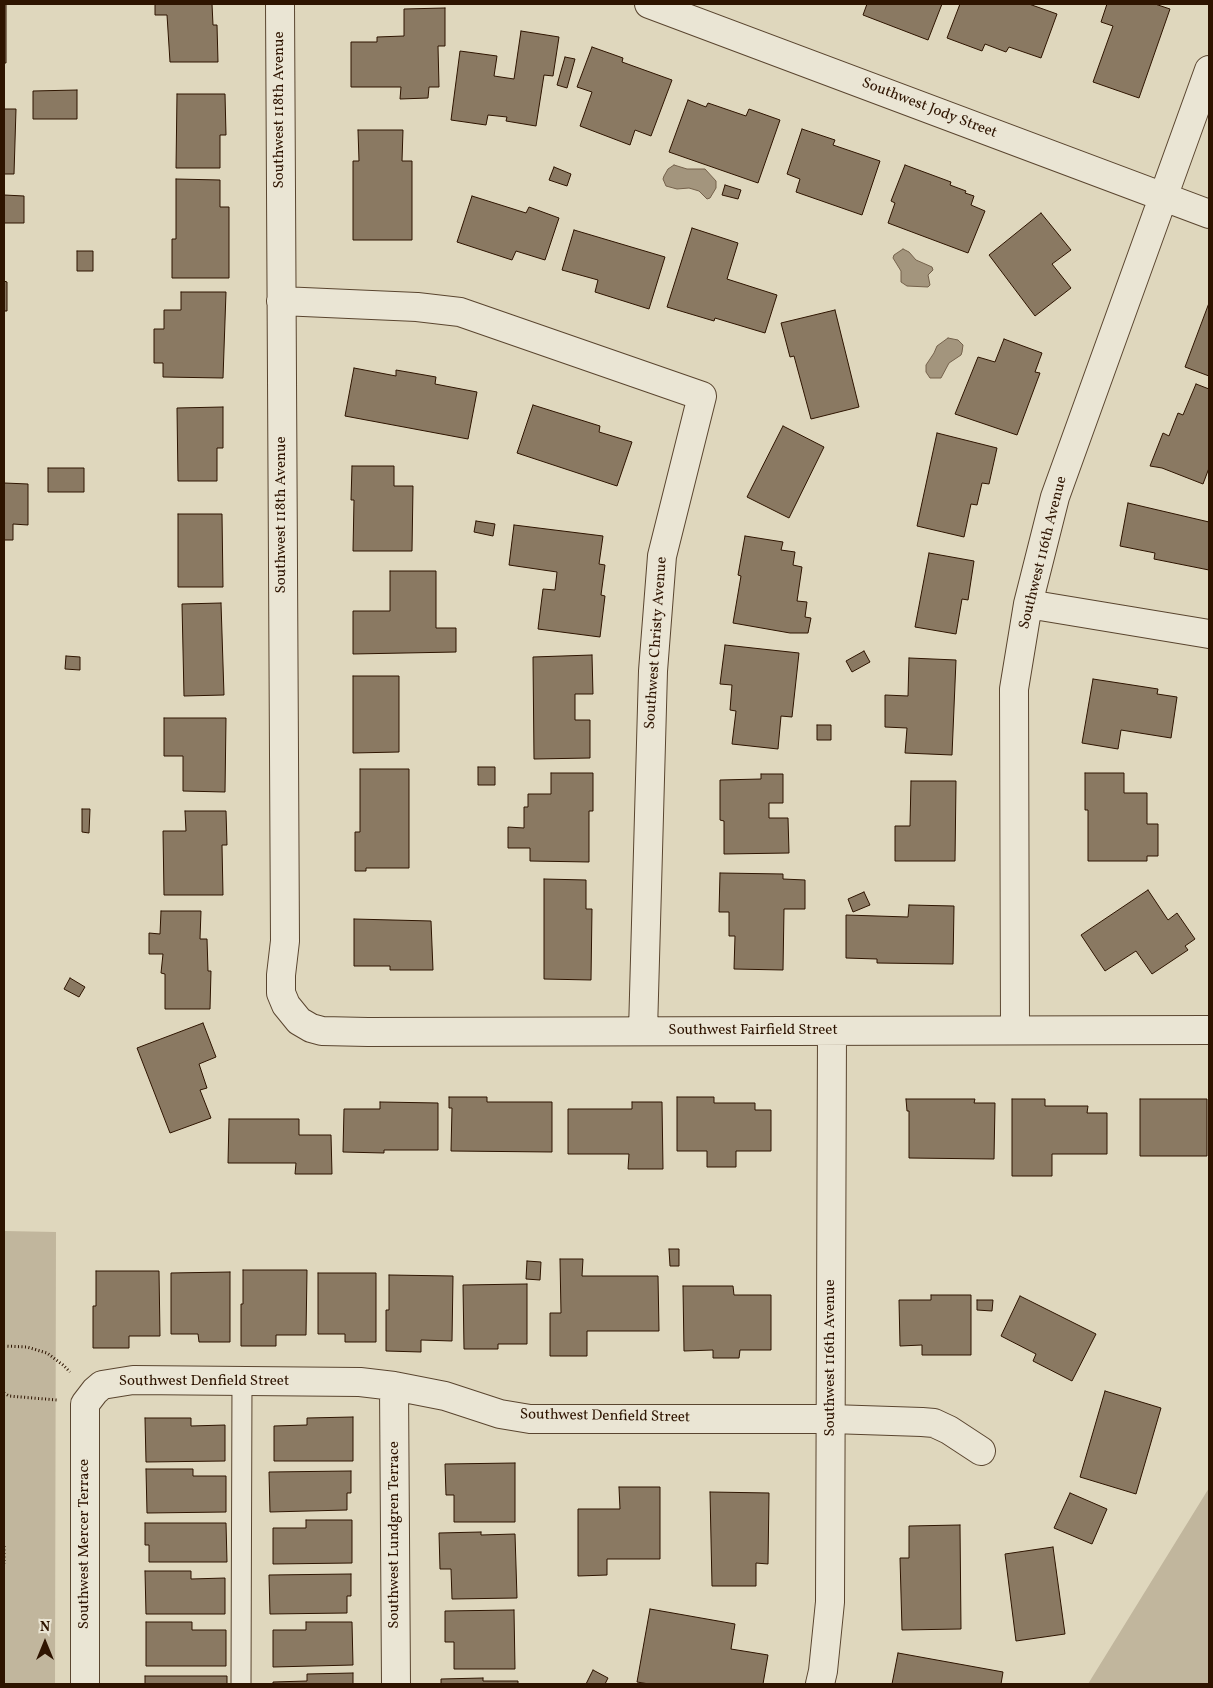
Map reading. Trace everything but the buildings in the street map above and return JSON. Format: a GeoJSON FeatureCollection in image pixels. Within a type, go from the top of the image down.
{"type":"FeatureCollection","features":[{"type":"Feature","properties":{"kind":"street","name":"Southwest 118th Avenue"},"geometry":{"type":"LineString","coordinates":[[280,4],[286,941],[281,993],[286,1006],[299,1021]]}},
{"type":"Feature","properties":{"kind":"street","name":"Southwest Jody Street"},"geometry":{"type":"LineString","coordinates":[[649,4],[1209,214]]}},
{"type":"Feature","properties":{"kind":"street","name":"Southwest 116th Avenue"},"geometry":{"type":"LineString","coordinates":[[1015,1030],[1014,688],[1028,604],[1055,497],[1209,70]]}},
{"type":"Feature","properties":{"kind":"street","name":"Southwest Christy Avenue"},"geometry":{"type":"LineString","coordinates":[[281,301],[417,306],[460,312],[702,396],[662,556],[653,672],[643,1030]]}},
{"type":"Feature","properties":{"kind":"street"},"geometry":{"type":"LineString","coordinates":[[1028,604],[1209,634]]}},
{"type":"Feature","properties":{"kind":"street","name":"Southwest Fairfield Street"},"geometry":{"type":"LineString","coordinates":[[299,1021],[311,1028],[322,1030],[1209,1030]]}},
{"type":"Feature","properties":{"kind":"street","name":"Southwest 116th Avenue"},"geometry":{"type":"LineString","coordinates":[[820,1684],[824,1671],[830,1602],[832,1031]]}},
{"type":"Feature","properties":{"kind":"street","name":"Southwest Denfield Street"},"geometry":{"type":"LineString","coordinates":[[85,1404],[102,1385],[133,1380],[360,1382],[394,1386],[445,1396],[500,1414],[530,1419],[831,1419],[934,1423],[949,1430],[981,1451]]}},
{"type":"Feature","properties":{"kind":"street","name":"Southwest Lundgren Terrace"},"geometry":{"type":"LineString","coordinates":[[394,1386],[396,1684]]}},
{"type":"Feature","properties":{"kind":"street","name":"Southwest Mercer Terrace"},"geometry":{"type":"LineString","coordinates":[[85,1404],[85,1684]]}},
{"type":"Feature","properties":{"kind":"lane"},"geometry":{"type":"LineString","coordinates":[[241,1684],[242,1381]]}},
{"type":"Feature","properties":{"kind":"path"},"geometry":{"type":"LineString","coordinates":[[4,1346],[27,1348],[47,1353],[63,1364],[74,1376],[85,1404],[9,1396],[4,1393]]}},
{"type":"Feature","properties":{"kind":"path"},"geometry":{"type":"LineString","coordinates":[[4,1546],[4,1564]]}},
{"type":"Feature","properties":{"kind":"shaded area"},"geometry":{"type":"Polygon","coordinates":[[[674,165],[687,169],[705,169],[716,181],[716,188],[710,198],[707,199],[699,191],[689,188],[677,189],[666,186],[663,179],[664,176],[668,169],[674,165]]]}},
{"type":"Feature","properties":{"kind":"shaded area"},"geometry":{"type":"Polygon","coordinates":[[[903,249],[909,252],[916,260],[932,267],[933,270],[928,275],[930,285],[928,287],[907,286],[901,282],[901,271],[893,258],[894,255],[903,249]]]}},
{"type":"Feature","properties":{"kind":"shaded area"},"geometry":{"type":"Polygon","coordinates":[[[948,338],[958,340],[963,345],[961,355],[949,363],[941,378],[930,378],[926,372],[926,365],[937,346],[948,338]]]}},
{"type":"Feature","properties":{"kind":"shaded area"},"geometry":{"type":"Polygon","coordinates":[[[4,1231],[56,1232],[55,1684],[4,1684],[4,1231]]]}},
{"type":"Feature","properties":{"kind":"shaded area"},"geometry":{"type":"Polygon","coordinates":[[[1209,1488],[1209,1684],[1088,1684],[1209,1488]]]}}]}
